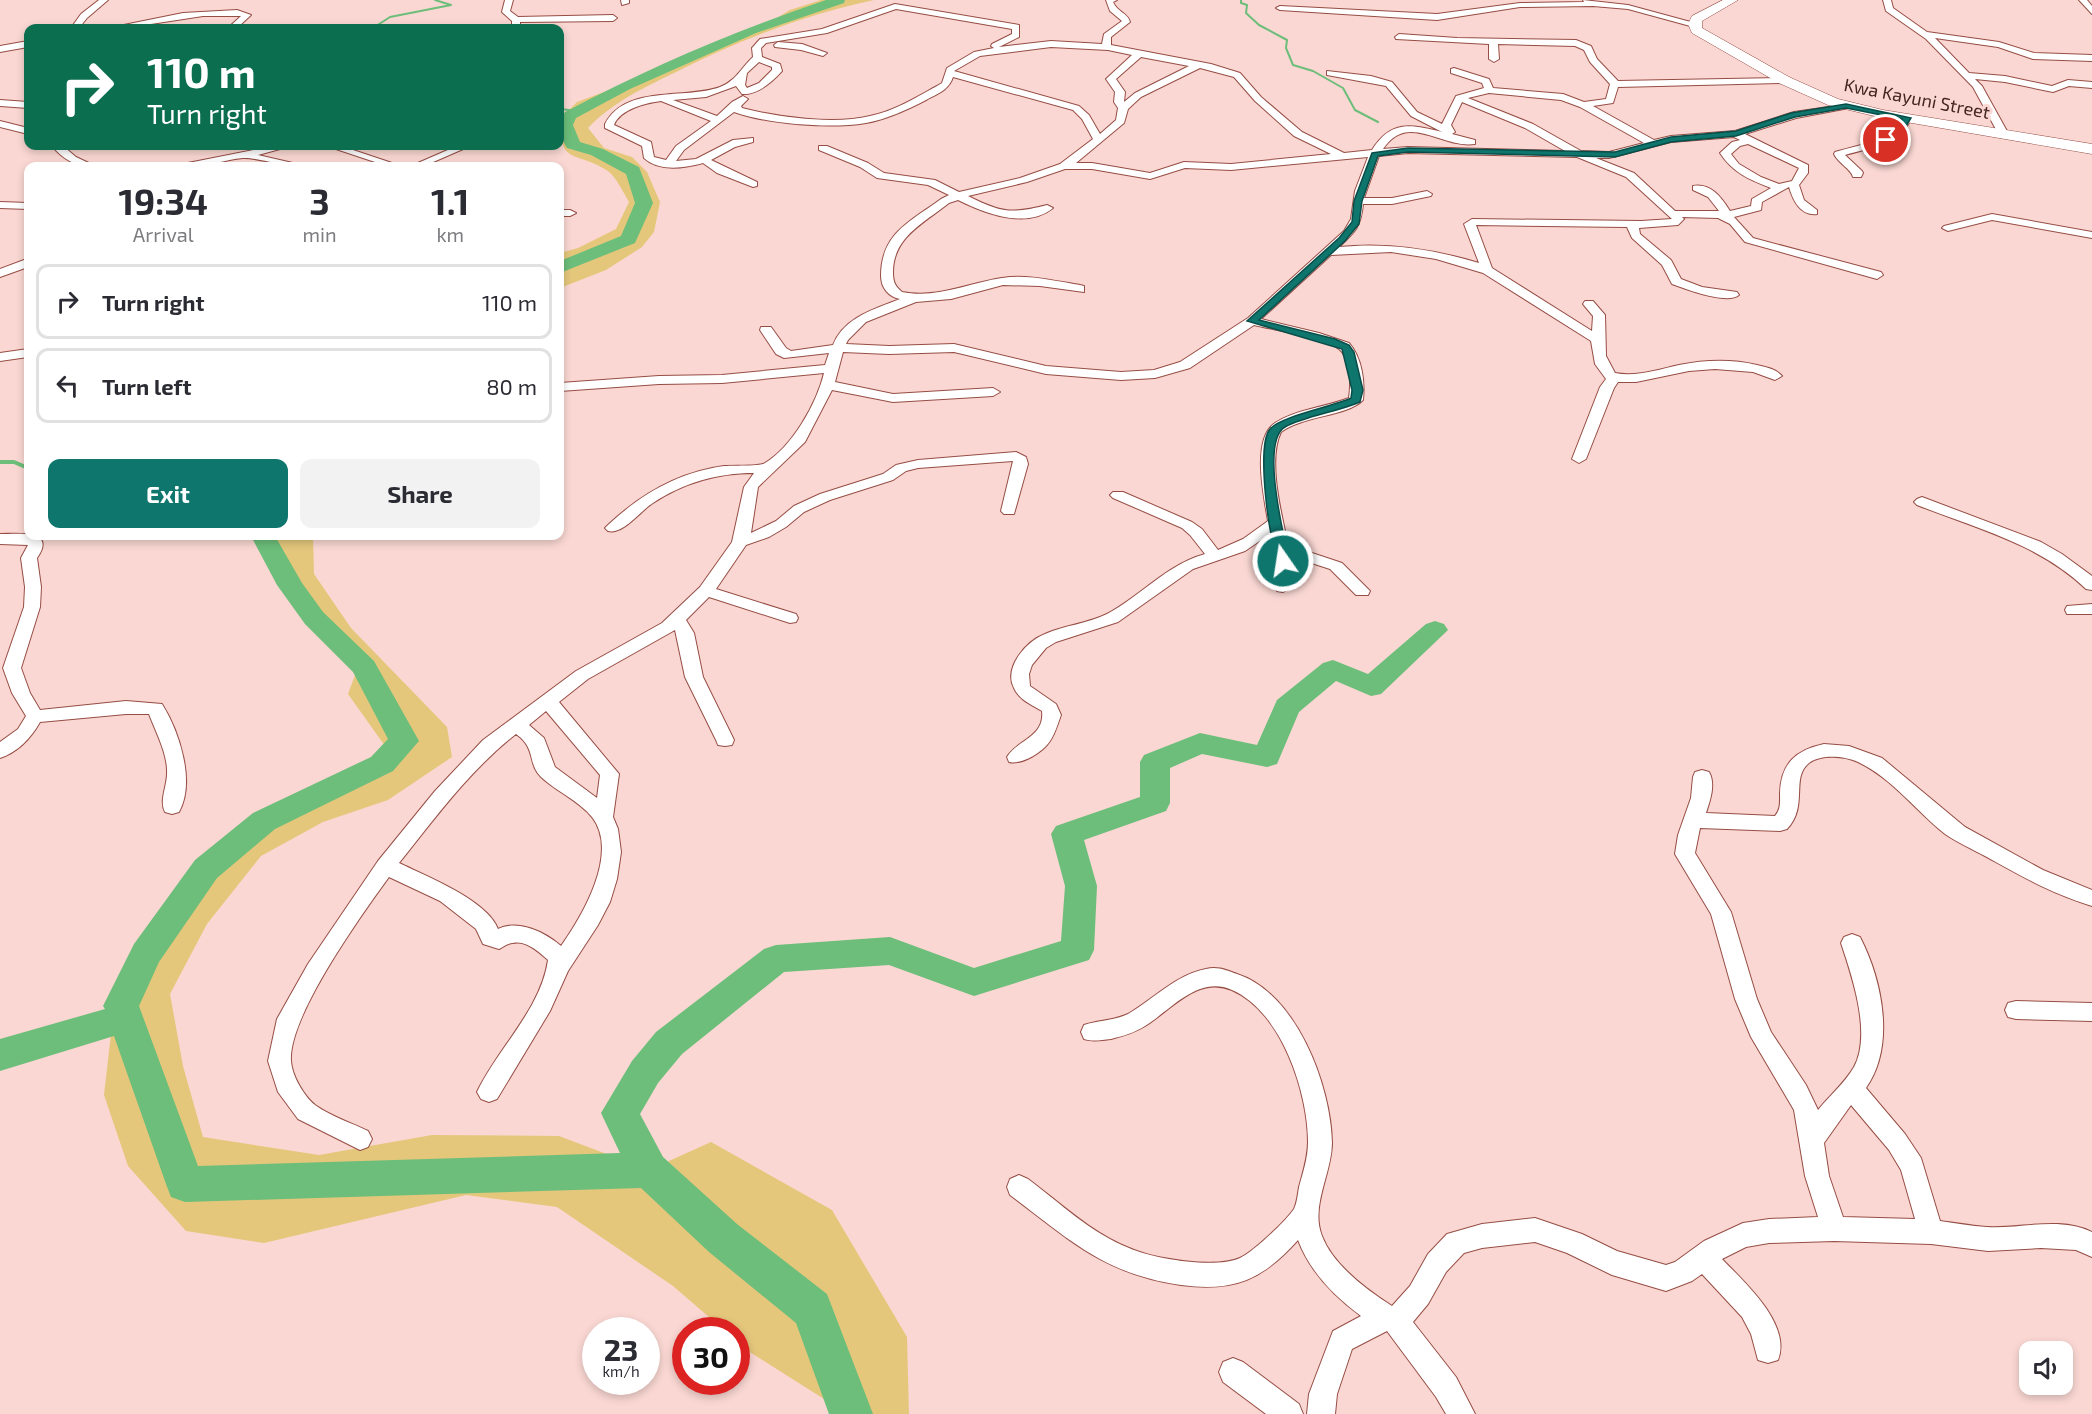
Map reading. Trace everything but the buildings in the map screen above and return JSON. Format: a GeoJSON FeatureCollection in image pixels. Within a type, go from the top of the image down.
{"type":"FeatureCollection","features":[{"type":"Feature","properties":{"kind":"street"},"geometry":{"type":"LineString","coordinates":[[78,24],[84,16],[104,0]]}},
{"type":"Feature","properties":{"kind":"street"},"geometry":{"type":"LineString","coordinates":[[509,0],[506,12],[516,24],[613,18]]}},
{"type":"Feature","properties":{"kind":"street"},"geometry":{"type":"LineString","coordinates":[[1108,47],[1107,36],[1126,22],[1125,18],[1113,10],[1110,0]]}},
{"type":"Feature","properties":{"kind":"street"},"geometry":{"type":"LineString","coordinates":[[1296,0],[1304,9]]}},
{"type":"Feature","properties":{"kind":"street"},"geometry":{"type":"LineString","coordinates":[[1280,8],[1437,17],[1509,6],[1590,2],[1628,7],[1694,24],[1696,19],[1704,13],[1732,0]]}},
{"type":"Feature","properties":{"kind":"street"},"geometry":{"type":"LineString","coordinates":[[1887,0],[1889,9],[1925,34],[1981,91],[2003,134]]}},
{"type":"Feature","properties":{"kind":"street"},"geometry":{"type":"LineString","coordinates":[[2083,0],[2092,11]]}},
{"type":"Feature","properties":{"kind":"street"},"geometry":{"type":"LineString","coordinates":[[1346,1],[1349,11]]}},
{"type":"Feature","properties":{"kind":"street"},"geometry":{"type":"LineString","coordinates":[[1383,4],[1398,15]]}},
{"type":"Feature","properties":{"kind":"street"},"geometry":{"type":"LineString","coordinates":[[735,104],[738,110],[752,113],[837,122],[869,120],[940,88],[945,84],[950,70],[1013,37],[1018,29],[1006,24],[895,6],[875,15],[856,18],[824,31],[768,39],[757,46]]}},
{"type":"Feature","properties":{"kind":"street"},"geometry":{"type":"LineString","coordinates":[[151,24],[210,13],[237,12],[247,15],[237,24]]}},
{"type":"Feature","properties":{"kind":"street","name":"Kwa Kayuni Street"},"geometry":{"type":"LineString","coordinates":[[1694,24],[1697,30],[1707,38],[1784,80],[1824,99],[1846,106],[2092,149]]}},
{"type":"Feature","properties":{"kind":"street"},"geometry":{"type":"LineString","coordinates":[[1925,34],[1999,45],[2033,56],[2072,60],[2092,58]]}},
{"type":"Feature","properties":{"kind":"street"},"geometry":{"type":"LineString","coordinates":[[1399,37],[1569,42],[1584,45],[1588,48],[1593,60],[1616,84],[1784,80]]}},
{"type":"Feature","properties":{"kind":"street"},"geometry":{"type":"LineString","coordinates":[[1493,41],[1494,59]]}},
{"type":"Feature","properties":{"kind":"street"},"geometry":{"type":"LineString","coordinates":[[977,54],[1052,44],[1108,47],[1198,64],[1237,75],[1258,99],[1298,134],[1326,149],[1348,156]]}},
{"type":"Feature","properties":{"kind":"street"},"geometry":{"type":"LineString","coordinates":[[0,49],[24,45]]}},
{"type":"Feature","properties":{"kind":"street"},"geometry":{"type":"LineString","coordinates":[[757,46],[790,46],[823,53]]}},
{"type":"Feature","properties":{"kind":"street"},"geometry":{"type":"LineString","coordinates":[[757,46],[758,58]]}},
{"type":"Feature","properties":{"kind":"street"},"geometry":{"type":"LineString","coordinates":[[914,298],[898,294],[891,289],[885,270],[889,249],[908,228],[936,207],[960,195],[1023,180],[1064,166],[1089,148],[1121,121],[1123,108],[1119,102],[1120,92],[1111,79],[1139,54]]}},
{"type":"Feature","properties":{"kind":"street"},"geometry":{"type":"LineString","coordinates":[[748,140],[734,142],[705,159],[669,163],[652,161],[649,158],[647,144],[609,126],[610,121],[632,104],[663,97],[715,92],[739,81],[747,68],[758,58]]}},
{"type":"Feature","properties":{"kind":"street"},"geometry":{"type":"LineString","coordinates":[[745,92],[762,85],[777,71],[777,66],[758,58]]}},
{"type":"Feature","properties":{"kind":"street"},"geometry":{"type":"LineString","coordinates":[[1123,108],[1138,96],[1198,64]]}},
{"type":"Feature","properties":{"kind":"street"},"geometry":{"type":"LineString","coordinates":[[1454,71],[1486,81],[1489,90]]}},
{"type":"Feature","properties":{"kind":"street"},"geometry":{"type":"LineString","coordinates":[[950,73],[981,84],[1076,108],[1086,117],[1098,139]]}},
{"type":"Feature","properties":{"kind":"street"},"geometry":{"type":"LineString","coordinates":[[1330,74],[1371,79],[1389,84],[1414,114],[1494,152]]}},
{"type":"Feature","properties":{"kind":"street"},"geometry":{"type":"LineString","coordinates":[[1966,76],[2005,79],[2053,88],[2068,82],[2092,85]]}},
{"type":"Feature","properties":{"kind":"street"},"geometry":{"type":"LineString","coordinates":[[669,163],[680,148],[746,97],[739,81]]}},
{"type":"Feature","properties":{"kind":"street"},"geometry":{"type":"LineString","coordinates":[[1583,105],[1610,100],[1616,84]]}},
{"type":"Feature","properties":{"kind":"street"},"geometry":{"type":"LineString","coordinates":[[1450,132],[1446,125],[1459,98],[1489,90],[1557,96],[1583,105],[1652,143]]}},
{"type":"Feature","properties":{"kind":"street"},"geometry":{"type":"LineString","coordinates":[[663,97],[718,120]]}},
{"type":"Feature","properties":{"kind":"street"},"geometry":{"type":"LineString","coordinates":[[1459,98],[1529,126],[1580,154],[1636,179],[1678,219],[1674,223],[1639,224],[1473,222],[1470,224],[1482,253],[1486,270]]}},
{"type":"Feature","properties":{"kind":"street"},"geometry":{"type":"LineString","coordinates":[[0,103],[24,105]]}},
{"type":"Feature","properties":{"kind":"street"},"geometry":{"type":"LineString","coordinates":[[1064,166],[1092,166],[1150,176],[1184,165],[1231,167],[1408,150],[1615,154],[1671,139],[1736,134],[1794,115],[1846,106]]}},
{"type":"Feature","properties":{"kind":"street"},"geometry":{"type":"LineString","coordinates":[[1857,175],[1858,172],[1842,160],[1839,154],[1876,146],[1900,130],[1907,118]]}},
{"type":"Feature","properties":{"kind":"street"},"geometry":{"type":"LineString","coordinates":[[0,124],[24,130]]}},
{"type":"Feature","properties":{"kind":"street"},"geometry":{"type":"LineString","coordinates":[[766,330],[781,351],[789,355],[839,348],[889,350],[954,348],[1046,370],[1121,376],[1170,371],[1185,365],[1252,321],[1328,252],[1356,222],[1358,201],[1382,140],[1397,130],[1411,130],[1471,142]]}},
{"type":"Feature","properties":{"kind":"street"},"geometry":{"type":"LineString","coordinates":[[1736,134],[1801,164],[1805,170],[1794,185],[1797,198],[1813,212]]}},
{"type":"Feature","properties":{"kind":"street"},"geometry":{"type":"LineString","coordinates":[[1750,140],[1729,148],[1725,153],[1730,161],[1740,170],[1781,188]]}},
{"type":"Feature","properties":{"kind":"street"},"geometry":{"type":"LineString","coordinates":[[824,148],[864,165],[884,177],[925,180],[1002,214],[1023,215],[1047,208]]}},
{"type":"Feature","properties":{"kind":"street"},"geometry":{"type":"LineString","coordinates":[[62,150],[80,162]]}},
{"type":"Feature","properties":{"kind":"street"},"geometry":{"type":"LineString","coordinates":[[206,162],[265,150]]}},
{"type":"Feature","properties":{"kind":"street"},"geometry":{"type":"LineString","coordinates":[[345,150],[383,162]]}},
{"type":"Feature","properties":{"kind":"street"},"geometry":{"type":"LineString","coordinates":[[426,162],[455,150]]}},
{"type":"Feature","properties":{"kind":"street"},"geometry":{"type":"LineString","coordinates":[[1442,163],[1451,152]]}},
{"type":"Feature","properties":{"kind":"street"},"geometry":{"type":"LineString","coordinates":[[238,155],[280,162]]}},
{"type":"Feature","properties":{"kind":"street"},"geometry":{"type":"LineString","coordinates":[[705,159],[708,164],[741,176],[753,184]]}},
{"type":"Feature","properties":{"kind":"street"},"geometry":{"type":"LineString","coordinates":[[1674,214],[1726,216],[1757,208],[1756,201],[1798,179]]}},
{"type":"Feature","properties":{"kind":"street"},"geometry":{"type":"LineString","coordinates":[[1697,188],[1706,189],[1713,194],[1726,216],[1749,240],[1877,275]]}},
{"type":"Feature","properties":{"kind":"street"},"geometry":{"type":"LineString","coordinates":[[1358,201],[1392,201],[1427,194]]}},
{"type":"Feature","properties":{"kind":"street"},"geometry":{"type":"LineString","coordinates":[[0,205],[24,206]]}},
{"type":"Feature","properties":{"kind":"street"},"geometry":{"type":"LineString","coordinates":[[1948,228],[1992,217],[2092,235]]}},
{"type":"Feature","properties":{"kind":"street"},"geometry":{"type":"LineString","coordinates":[[1639,224],[1634,225],[1633,231],[1667,263],[1676,280],[1700,290],[1733,295]]}},
{"type":"Feature","properties":{"kind":"street"},"geometry":{"type":"LineString","coordinates":[[1328,252],[1371,247],[1408,248],[1486,270],[1569,325],[1598,339]]}},
{"type":"Feature","properties":{"kind":"street"},"geometry":{"type":"LineString","coordinates":[[0,273],[24,264]]}},
{"type":"Feature","properties":{"kind":"street"},"geometry":{"type":"LineString","coordinates":[[360,1139],[306,1112],[286,1085],[279,1061],[288,1019],[385,866],[466,769],[490,745],[547,700],[582,675],[650,639],[677,619],[706,591],[740,542],[751,487],[800,439],[830,377],[833,360],[842,338],[862,319],[914,298],[951,295],[1003,281],[1040,282],[1080,289]]}},
{"type":"Feature","properties":{"kind":"street"},"geometry":{"type":"LineString","coordinates":[[1589,304],[1599,315],[1598,339],[1603,369],[1614,378],[1636,378],[1685,368],[1730,366],[1758,368],[1775,376]]}},
{"type":"Feature","properties":{"kind":"street"},"geometry":{"type":"LineString","coordinates":[[1252,321],[1332,341],[1345,347],[1349,352],[1358,390],[1356,400],[1341,407],[1283,424],[1274,430],[1270,438],[1268,452],[1271,500],[1283,561],[1284,587]]}},
{"type":"Feature","properties":{"kind":"street"},"geometry":{"type":"LineString","coordinates":[[0,357],[24,354]]}},
{"type":"Feature","properties":{"kind":"street"},"geometry":{"type":"LineString","coordinates":[[564,387],[659,380],[830,377],[893,398],[993,392]]}},
{"type":"Feature","properties":{"kind":"street"},"geometry":{"type":"LineString","coordinates":[[1579,459],[1607,387],[1614,378]]}},
{"type":"Feature","properties":{"kind":"street"},"geometry":{"type":"LineString","coordinates":[[740,542],[782,524],[799,510],[825,496],[888,477],[902,468],[918,464],[1016,456],[1021,460],[1021,464],[1009,511]]}},
{"type":"Feature","properties":{"kind":"street"},"geometry":{"type":"LineString","coordinates":[[613,528],[646,500],[686,480],[723,470],[767,469]]}},
{"type":"Feature","properties":{"kind":"street"},"geometry":{"type":"LineString","coordinates":[[1118,495],[1187,525],[1196,532],[1215,557]]}},
{"type":"Feature","properties":{"kind":"street"},"geometry":{"type":"LineString","coordinates":[[1922,502],[2031,544],[2074,570],[2092,585]]}},
{"type":"Feature","properties":{"kind":"street"},"geometry":{"type":"LineString","coordinates":[[1016,757],[1042,739],[1053,715],[1050,708],[1028,696],[1021,687],[1020,674],[1029,653],[1057,634],[1095,627],[1113,618],[1173,574],[1189,565],[1254,541],[1276,522]]}},
{"type":"Feature","properties":{"kind":"street"},"geometry":{"type":"LineString","coordinates":[[0,539],[24,539]]}},
{"type":"Feature","properties":{"kind":"street"},"geometry":{"type":"LineString","coordinates":[[30,540],[36,542],[36,548],[29,558],[33,588],[32,607],[12,668],[21,693],[35,716]]}},
{"type":"Feature","properties":{"kind":"street"},"geometry":{"type":"LineString","coordinates":[[1280,548],[1336,566],[1362,591]]}},
{"type":"Feature","properties":{"kind":"street"},"geometry":{"type":"LineString","coordinates":[[706,591],[790,618]]}},
{"type":"Feature","properties":{"kind":"street"},"geometry":{"type":"LineString","coordinates":[[2073,609],[2092,609]]}},
{"type":"Feature","properties":{"kind":"street"},"geometry":{"type":"LineString","coordinates":[[677,619],[686,633],[694,677],[725,740]]}},
{"type":"Feature","properties":{"kind":"street"},"geometry":{"type":"LineString","coordinates":[[547,700],[610,774],[603,818]]}},
{"type":"Feature","properties":{"kind":"street"},"geometry":{"type":"LineString","coordinates":[[35,716],[49,717],[156,708],[176,762],[177,776],[172,807]]}},
{"type":"Feature","properties":{"kind":"street"},"geometry":{"type":"LineString","coordinates":[[0,751],[24,734],[35,716]]}},
{"type":"Feature","properties":{"kind":"street"},"geometry":{"type":"LineString","coordinates":[[489,1092],[540,1007],[560,966],[595,912],[603,891],[612,848],[609,828],[603,818],[593,806],[541,764],[536,741],[516,725]]}},
{"type":"Feature","properties":{"kind":"street"},"geometry":{"type":"LineString","coordinates":[[1695,820],[1780,824],[1785,821],[1789,809],[1789,778],[1794,766],[1803,758],[1815,753],[1847,752],[1863,756],[1887,772],[1917,801],[1955,830],[2029,873],[2092,898]]}},
{"type":"Feature","properties":{"kind":"street"},"geometry":{"type":"LineString","coordinates":[[1702,777],[1702,792],[1695,820],[1688,835],[1685,854],[1721,912],[1753,1018],[1762,1037],[1798,1092],[1806,1110],[1822,1196],[1834,1229]]}},
{"type":"Feature","properties":{"kind":"street"},"geometry":{"type":"LineString","coordinates":[[385,866],[447,896],[485,924],[490,938],[499,940],[507,934],[519,933],[539,940],[559,957],[560,966]]}},
{"type":"Feature","properties":{"kind":"street"},"geometry":{"type":"LineString","coordinates":[[1812,1140],[1829,1113],[1852,1088],[1868,1061],[1870,1039],[1867,995],[1852,943]]}},
{"type":"Feature","properties":{"kind":"street"},"geometry":{"type":"LineString","coordinates":[[1092,1032],[1125,1026],[1196,981],[1218,976],[1235,982],[1258,995],[1280,1019],[1295,1047],[1306,1072],[1317,1111],[1320,1143],[1317,1174],[1306,1214],[1308,1235],[1317,1255],[1331,1271],[1391,1320],[1432,1368],[1461,1414]]}},
{"type":"Feature","properties":{"kind":"street"},"geometry":{"type":"LineString","coordinates":[[2016,1010],[2092,1012]]}},
{"type":"Feature","properties":{"kind":"street"},"geometry":{"type":"LineString","coordinates":[[1852,1088],[1897,1142],[1912,1166],[1931,1232]]}},
{"type":"Feature","properties":{"kind":"street"},"geometry":{"type":"LineString","coordinates":[[1019,1187],[1095,1244],[1136,1264],[1200,1274],[1222,1274],[1246,1269],[1262,1258],[1306,1214]]}},
{"type":"Feature","properties":{"kind":"street"},"geometry":{"type":"LineString","coordinates":[[1321,1414],[1323,1394],[1342,1340],[1391,1320],[1419,1295],[1437,1263],[1456,1243],[1482,1236],[1535,1230],[1573,1242],[1633,1269],[1666,1278],[1683,1272],[1703,1257],[1743,1235],[1768,1231],[1834,1229],[1931,1232],[1988,1239],[2041,1236],[2078,1238],[2092,1245]]}},
{"type":"Feature","properties":{"kind":"street"},"geometry":{"type":"LineString","coordinates":[[1703,1257],[1751,1308],[1764,1329],[1768,1350]]}},
{"type":"Feature","properties":{"kind":"street"},"geometry":{"type":"LineString","coordinates":[[1233,1372],[1289,1414]]}},
{"type":"Feature","properties":{"kind":"shaded area"},"geometry":{"type":"Polygon","coordinates":[[[821,0],[874,0],[796,21],[721,51],[627,97],[597,119],[588,128],[604,148],[632,157],[647,172],[660,202],[654,232],[642,247],[606,270],[564,286],[564,252],[578,248],[616,229],[629,202],[617,181],[608,171],[567,151],[564,146],[564,115],[577,102],[620,86],[692,52],[770,22],[790,10],[821,0]]]}},
{"type":"Feature","properties":{"kind":"shaded area"},"geometry":{"type":"Polygon","coordinates":[[[270,540],[313,540],[314,574],[351,628],[447,727],[452,757],[388,800],[323,822],[261,856],[207,924],[170,994],[183,1066],[203,1137],[319,1155],[432,1135],[559,1136],[649,1170],[711,1142],[832,1210],[907,1337],[909,1414],[836,1414],[835,1406],[750,1352],[750,1317],[709,1317],[673,1286],[557,1207],[466,1195],[264,1243],[186,1231],[128,1166],[104,1095],[115,999],[159,925],[251,829],[395,760],[348,694],[360,662],[290,589],[270,540]]]}},
{"type":"Feature","properties":{"kind":"waterway"},"geometry":{"type":"LineString","coordinates":[[379,24],[390,17],[451,5],[435,0]]}},
{"type":"Feature","properties":{"kind":"waterway"},"geometry":{"type":"LineString","coordinates":[[564,265],[629,239],[644,203],[633,171],[597,152],[573,145],[565,125],[570,115],[625,86],[751,30],[839,0]]}},
{"type":"Feature","properties":{"kind":"waterway"},"geometry":{"type":"LineString","coordinates":[[1241,0],[1241,3],[1247,5],[1246,13],[1259,25],[1287,40],[1286,48],[1293,65],[1313,71],[1343,88],[1355,110],[1378,122]]}},
{"type":"Feature","properties":{"kind":"waterway"},"geometry":{"type":"LineString","coordinates":[[564,109],[569,110],[570,115]]}},
{"type":"Feature","properties":{"kind":"waterway"},"geometry":{"type":"LineString","coordinates":[[0,462],[14,462],[24,466]]}},
{"type":"Feature","properties":{"kind":"waterway"},"geometry":{"type":"LineString","coordinates":[[265,540],[290,585],[314,618],[364,667],[404,741],[382,764],[264,821],[206,869],[146,954],[121,1006],[185,1184],[649,1170]]}},
{"type":"Feature","properties":{"kind":"waterway"},"geometry":{"type":"LineString","coordinates":[[649,1170],[620,1113],[645,1072],[669,1043],[776,959],[890,951],[974,982],[1077,950],[1081,886],[1067,834],[1155,803],[1155,762],[1200,743],[1267,757],[1287,707],[1333,669],[1371,687],[1435,630]]}},
{"type":"Feature","properties":{"kind":"waterway"},"geometry":{"type":"LineString","coordinates":[[0,1055],[112,1022]]}},
{"type":"Feature","properties":{"kind":"waterway"},"geometry":{"type":"LineString","coordinates":[[649,1170],[723,1238],[812,1309],[851,1414]]}},
{"type":"Feature","properties":{"kind":"route"},"geometry":{"type":"LineString","coordinates":[[1283,561],[1271,500],[1268,452],[1270,438],[1274,430],[1283,424],[1341,407],[1356,400],[1358,390],[1349,352],[1340,343],[1252,321],[1348,233],[1356,222],[1359,213],[1358,201],[1375,154],[1408,150],[1615,154],[1671,139],[1736,134],[1794,115],[1846,106],[1907,118],[1900,130],[1886,140]]}}]}
